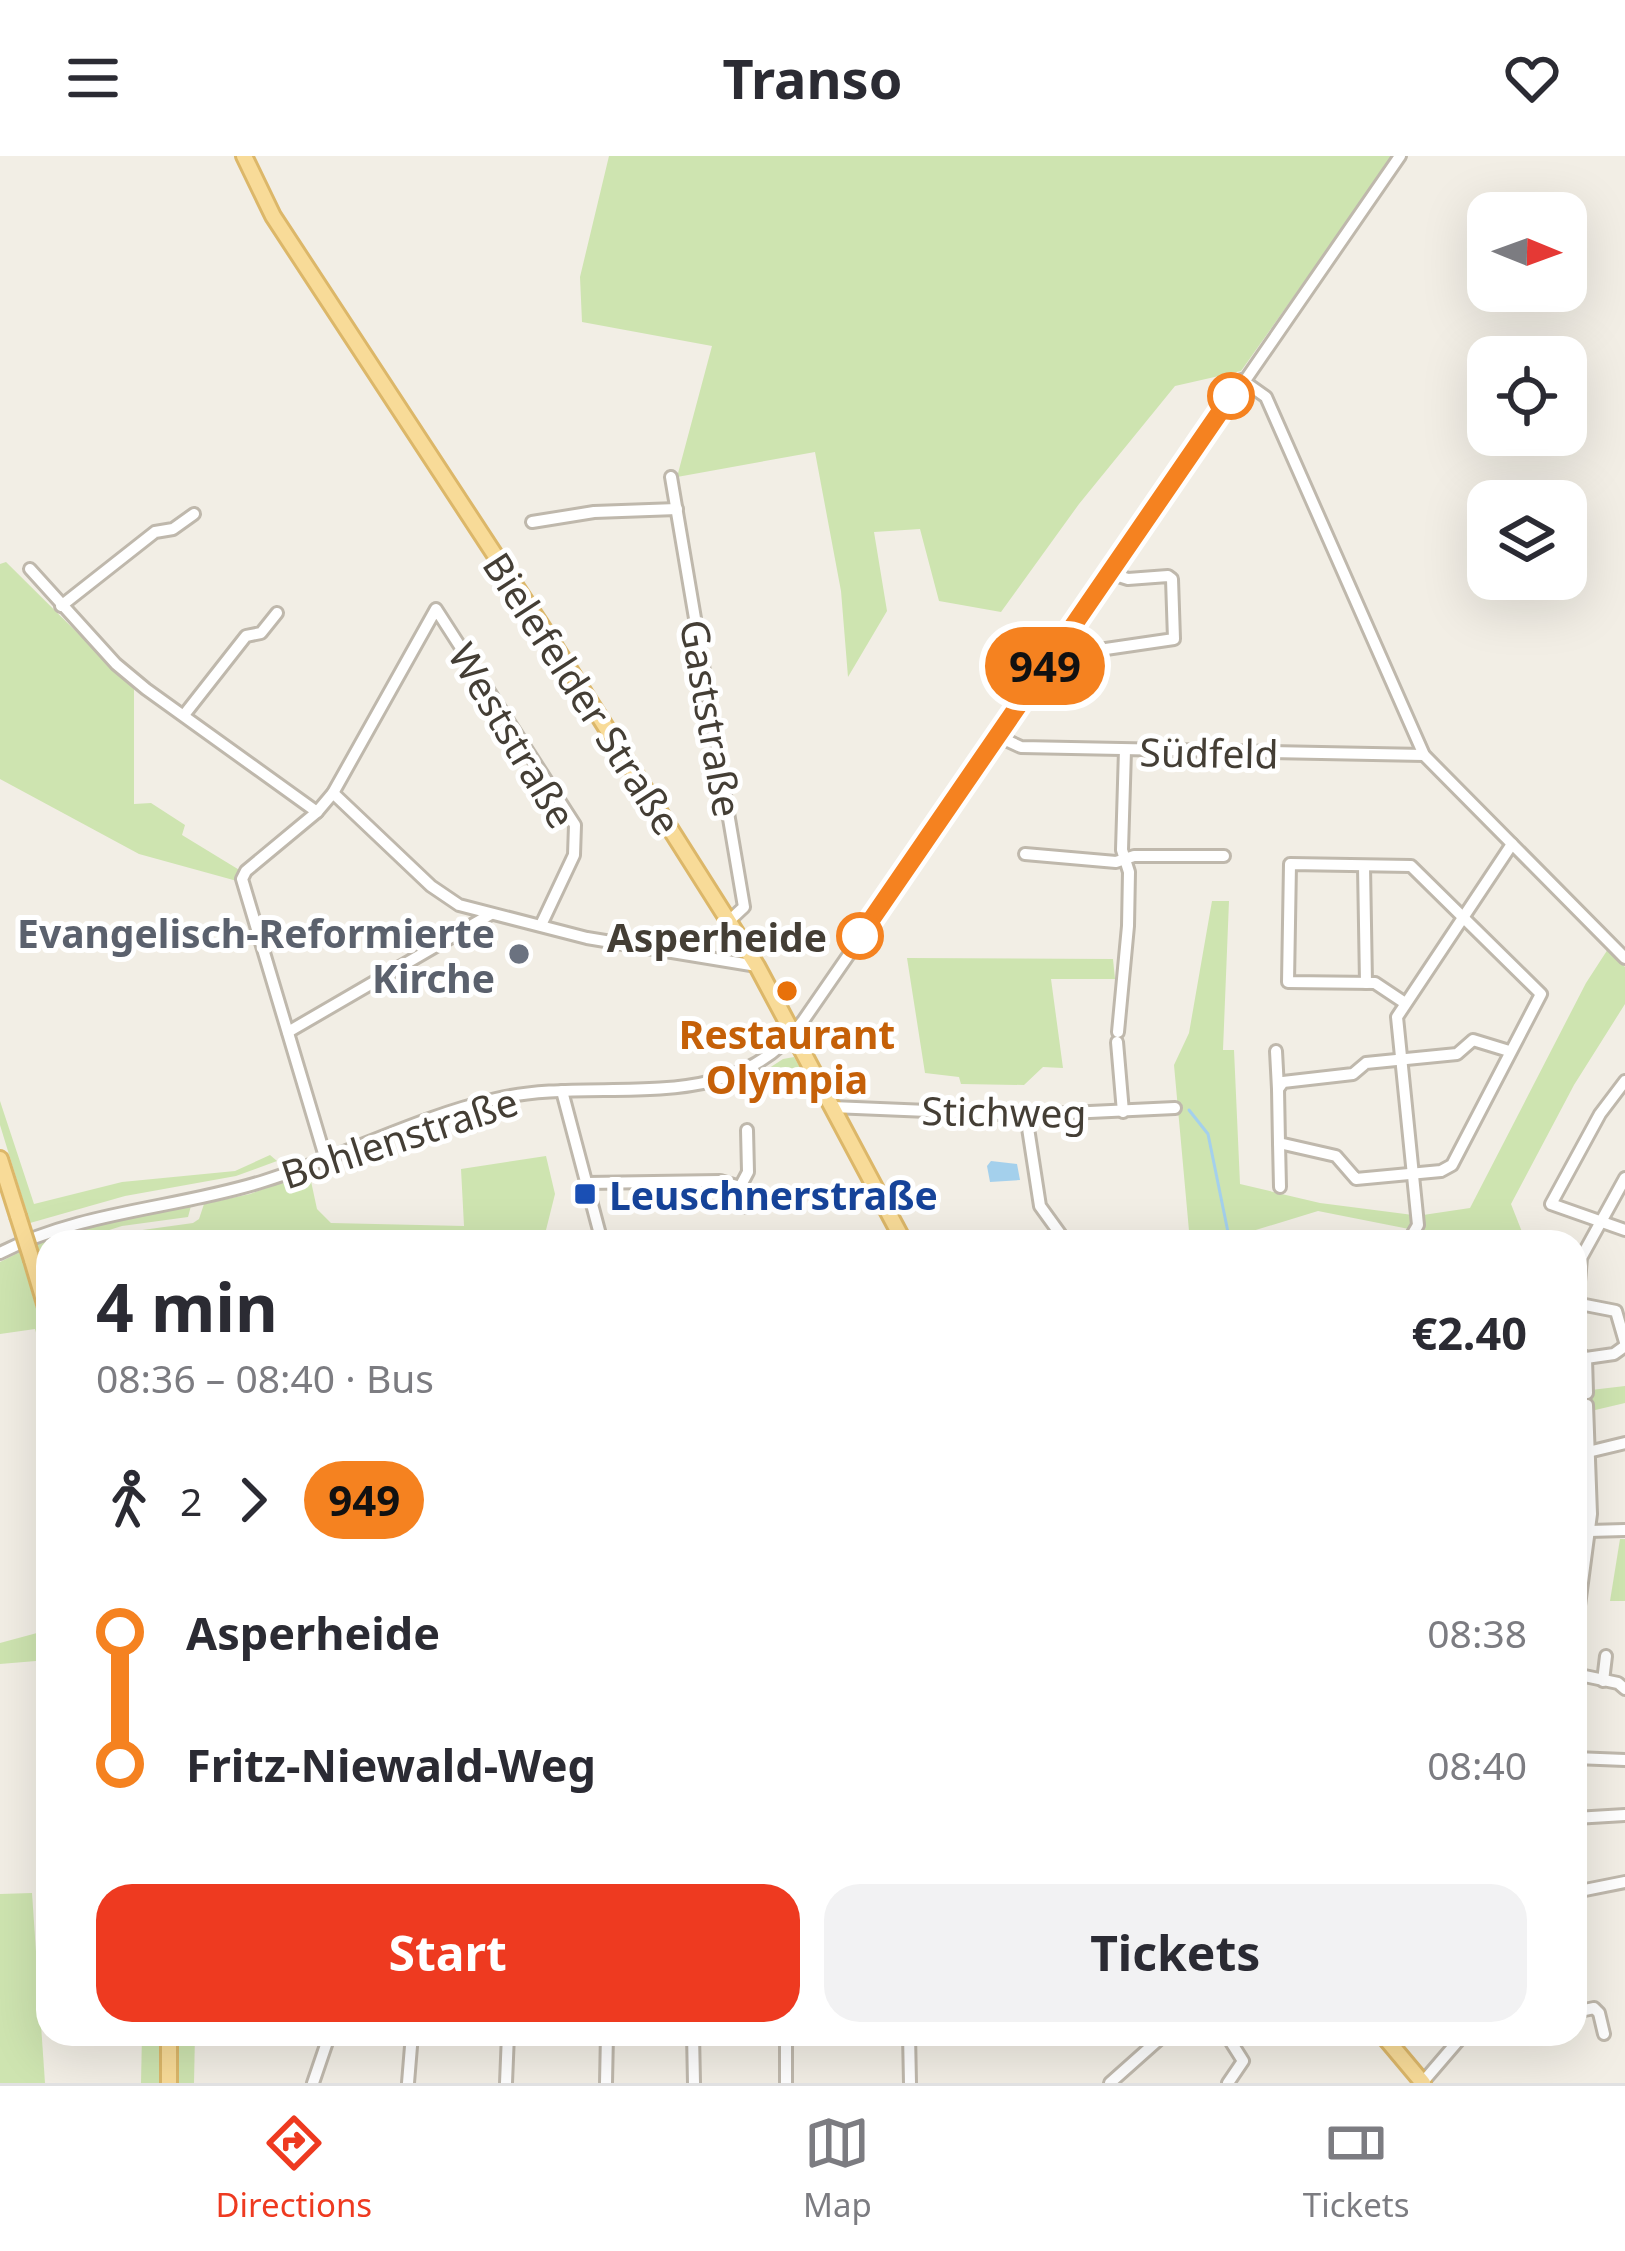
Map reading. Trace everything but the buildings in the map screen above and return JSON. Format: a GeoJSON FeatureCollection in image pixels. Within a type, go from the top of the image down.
{"type":"FeatureCollection","features":[{"type":"Feature","properties":{"kind":"main road","name":"Bielefelder Straße"},"geometry":{"type":"LineString","coordinates":[[244,156],[273,216],[757,966],[898,1230]]}},
{"type":"Feature","properties":{"kind":"main road"},"geometry":{"type":"LineString","coordinates":[[0,1159],[36,1274]]}},
{"type":"Feature","properties":{"kind":"main road"},"geometry":{"type":"LineString","coordinates":[[169,2083],[170,2046]]}},
{"type":"Feature","properties":{"kind":"main road"},"geometry":{"type":"LineString","coordinates":[[1392,2046],[1422,2083]]}},
{"type":"Feature","properties":{"kind":"street"},"geometry":{"type":"LineString","coordinates":[[792,1035],[1400,156]]}},
{"type":"Feature","properties":{"kind":"street"},"geometry":{"type":"LineString","coordinates":[[1242,380],[1266,397],[1424,755],[1625,958]]}},
{"type":"Feature","properties":{"kind":"street","name":"Gaststraße"},"geometry":{"type":"LineString","coordinates":[[671,477],[744,907],[729,921]]}},
{"type":"Feature","properties":{"kind":"street"},"geometry":{"type":"LineString","coordinates":[[532,522],[594,512],[677,508]]}},
{"type":"Feature","properties":{"kind":"street"},"geometry":{"type":"LineString","coordinates":[[61,606],[155,532],[173,529],[194,514]]}},
{"type":"Feature","properties":{"kind":"street"},"geometry":{"type":"LineString","coordinates":[[30,569],[116,664],[317,812]]}},
{"type":"Feature","properties":{"kind":"street"},"geometry":{"type":"LineString","coordinates":[[1064,639],[1099,650],[1174,640],[1172,579],[1127,579],[1109,573]]}},
{"type":"Feature","properties":{"kind":"street","name":"Weststraße"},"geometry":{"type":"LineString","coordinates":[[333,793],[436,609],[574,825],[574,855],[541,925]]}},
{"type":"Feature","properties":{"kind":"street"},"geometry":{"type":"LineString","coordinates":[[184,716],[246,636],[260,633],[277,613]]}},
{"type":"Feature","properties":{"kind":"street","name":"Südfeld"},"geometry":{"type":"LineString","coordinates":[[997,736],[1021,747],[1424,755]]}},
{"type":"Feature","properties":{"kind":"street"},"geometry":{"type":"LineString","coordinates":[[1123,1112],[1118,1037],[1128,926],[1125,750]]}},
{"type":"Feature","properties":{"kind":"street"},"geometry":{"type":"LineString","coordinates":[[325,1155],[242,879],[333,793],[430,886],[459,905],[587,938],[757,966]]}},
{"type":"Feature","properties":{"kind":"street"},"geometry":{"type":"LineString","coordinates":[[1415,1230],[1397,1017],[1511,844]]}},
{"type":"Feature","properties":{"kind":"street"},"geometry":{"type":"LineString","coordinates":[[1025,854],[1085,861],[1224,856]]}},
{"type":"Feature","properties":{"kind":"street"},"geometry":{"type":"LineString","coordinates":[[1405,1003],[1375,983],[1288,988],[1283,863],[1412,866],[1553,1004]]}},
{"type":"Feature","properties":{"kind":"street"},"geometry":{"type":"LineString","coordinates":[[1364,866],[1366,983]]}},
{"type":"Feature","properties":{"kind":"street"},"geometry":{"type":"LineString","coordinates":[[288,1032],[491,914]]}},
{"type":"Feature","properties":{"kind":"street"},"geometry":{"type":"LineString","coordinates":[[1279,1143],[1336,1156],[1356,1179],[1442,1171],[1451,1165],[1540,994]]}},
{"type":"Feature","properties":{"kind":"street","name":"Bohlenstraße"},"geometry":{"type":"LineString","coordinates":[[56,1230],[81,1220],[238,1189],[492,1100],[562,1091],[712,1084],[742,1072],[792,1035]]}},
{"type":"Feature","properties":{"kind":"street"},"geometry":{"type":"LineString","coordinates":[[1278,1089],[1283,1082],[1353,1074],[1366,1063],[1457,1054],[1479,1039],[1510,1051]]}},
{"type":"Feature","properties":{"kind":"street"},"geometry":{"type":"LineString","coordinates":[[1276,1051],[1280,1187]]}},
{"type":"Feature","properties":{"kind":"street"},"geometry":{"type":"LineString","coordinates":[[1625,1082],[1600,1114],[1551,1204],[1625,1230]]}},
{"type":"Feature","properties":{"kind":"street"},"geometry":{"type":"LineString","coordinates":[[562,1091],[599,1230]]}},
{"type":"Feature","properties":{"kind":"street","name":"Stichweg"},"geometry":{"type":"LineString","coordinates":[[832,1107],[1027,1115],[1175,1108]]}},
{"type":"Feature","properties":{"kind":"street"},"geometry":{"type":"LineString","coordinates":[[1027,1115],[1040,1206],[1057,1230]]}},
{"type":"Feature","properties":{"kind":"street"},"geometry":{"type":"LineString","coordinates":[[747,1130],[748,1172],[736,1186],[737,1206],[751,1207]]}},
{"type":"Feature","properties":{"kind":"street"},"geometry":{"type":"LineString","coordinates":[[1587,1248],[1625,1178]]}},
{"type":"Feature","properties":{"kind":"street"},"geometry":{"type":"LineString","coordinates":[[587,1184],[720,1181],[736,1186]]}},
{"type":"Feature","properties":{"kind":"street","name":"Bohlenstraße"},"geometry":{"type":"LineString","coordinates":[[0,1253],[36,1238]]}},
{"type":"Feature","properties":{"kind":"street"},"geometry":{"type":"LineString","coordinates":[[1587,1305],[1616,1311],[1625,1344],[1614,1354],[1587,1358]]}},
{"type":"Feature","properties":{"kind":"street"},"geometry":{"type":"LineString","coordinates":[[1587,1399],[1587,1546]]}},
{"type":"Feature","properties":{"kind":"street"},"geometry":{"type":"LineString","coordinates":[[1588,1452],[1625,1443]]}},
{"type":"Feature","properties":{"kind":"street"},"geometry":{"type":"LineString","coordinates":[[1589,1531],[1625,1530]]}},
{"type":"Feature","properties":{"kind":"street"},"geometry":{"type":"LineString","coordinates":[[1604,1681],[1606,1656]]}},
{"type":"Feature","properties":{"kind":"street"},"geometry":{"type":"LineString","coordinates":[[1587,1679],[1618,1682],[1625,1690]]}},
{"type":"Feature","properties":{"kind":"street"},"geometry":{"type":"LineString","coordinates":[[1587,1758],[1625,1760]]}},
{"type":"Feature","properties":{"kind":"street"},"geometry":{"type":"LineString","coordinates":[[1587,1817],[1625,1815]]}},
{"type":"Feature","properties":{"kind":"street"},"geometry":{"type":"LineString","coordinates":[[1587,1890],[1625,1882]]}},
{"type":"Feature","properties":{"kind":"street"},"geometry":{"type":"LineString","coordinates":[[1587,2009],[1599,2013],[1604,2034]]}},
{"type":"Feature","properties":{"kind":"street"},"geometry":{"type":"LineString","coordinates":[[314,2083],[326,2046]]}},
{"type":"Feature","properties":{"kind":"street"},"geometry":{"type":"LineString","coordinates":[[408,2083],[411,2046]]}},
{"type":"Feature","properties":{"kind":"street"},"geometry":{"type":"LineString","coordinates":[[506,2083],[508,2046]]}},
{"type":"Feature","properties":{"kind":"street"},"geometry":{"type":"LineString","coordinates":[[606,2083],[607,2046]]}},
{"type":"Feature","properties":{"kind":"street"},"geometry":{"type":"LineString","coordinates":[[693,2046],[694,2083]]}},
{"type":"Feature","properties":{"kind":"street"},"geometry":{"type":"LineString","coordinates":[[786,2046],[786,2083]]}},
{"type":"Feature","properties":{"kind":"street"},"geometry":{"type":"LineString","coordinates":[[909,2046],[910,2083]]}},
{"type":"Feature","properties":{"kind":"street"},"geometry":{"type":"LineString","coordinates":[[1110,2083],[1152,2046]]}},
{"type":"Feature","properties":{"kind":"street"},"geometry":{"type":"LineString","coordinates":[[1228,2083],[1244,2061],[1234,2046]]}},
{"type":"Feature","properties":{"kind":"street"},"geometry":{"type":"LineString","coordinates":[[1422,2083],[1454,2046]]}},
{"type":"Feature","properties":{"kind":"green space"},"geometry":{"type":"Polygon","coordinates":[[[609,156],[1393,156],[1241,371],[1175,386],[1079,504],[1001,612],[939,601],[920,529],[874,532],[887,611],[848,677],[841,591],[815,452],[677,477],[712,346],[582,322],[580,277],[609,156]]]}},
{"type":"Feature","properties":{"kind":"green space"},"geometry":{"type":"Polygon","coordinates":[[[6,562],[134,689],[134,804],[151,803],[185,825],[182,835],[241,871],[237,881],[139,854],[0,779],[0,564],[6,562]]]}},
{"type":"Feature","properties":{"kind":"green space"},"geometry":{"type":"Polygon","coordinates":[[[1212,901],[1229,901],[1223,1050],[1234,1050],[1240,1184],[1320,1203],[1413,1215],[1409,1229],[1318,1211],[1256,1230],[1189,1230],[1174,1065],[1189,1033],[1212,901]]]}},
{"type":"Feature","properties":{"kind":"green space"},"geometry":{"type":"Polygon","coordinates":[[[1608,949],[1625,967],[1625,1004],[1574,1085],[1511,1204],[1521,1230],[1419,1230],[1423,1215],[1470,1208],[1608,949]]]}},
{"type":"Feature","properties":{"kind":"green space"},"geometry":{"type":"Polygon","coordinates":[[[907,958],[1113,959],[1115,979],[1051,979],[1063,1068],[1043,1067],[1024,1085],[961,1084],[959,1077],[925,1073],[907,958]]]}},
{"type":"Feature","properties":{"kind":"green space"},"geometry":{"type":"Polygon","coordinates":[[[794,1057],[812,1088],[807,1092],[739,1088],[783,1059],[794,1057]]]}},
{"type":"Feature","properties":{"kind":"green space"},"geometry":{"type":"Polygon","coordinates":[[[0,1101],[34,1204],[122,1182],[235,1171],[270,1155],[277,1161],[236,1176],[125,1196],[30,1223],[0,1125],[0,1101]]]}},
{"type":"Feature","properties":{"kind":"green space"},"geometry":{"type":"Polygon","coordinates":[[[546,1156],[555,1194],[546,1230],[142,1230],[193,1223],[204,1204],[250,1194],[309,1172],[317,1209],[331,1223],[464,1226],[461,1169],[546,1156]]]}},
{"type":"Feature","properties":{"kind":"green space"},"geometry":{"type":"Polygon","coordinates":[[[191,1206],[188,1217],[80,1230],[131,1215],[191,1206]]]}},
{"type":"Feature","properties":{"kind":"green space"},"geometry":{"type":"Polygon","coordinates":[[[20,1252],[36,1307],[36,1333],[0,1334],[0,1262],[20,1252]]]}},
{"type":"Feature","properties":{"kind":"green space"},"geometry":{"type":"Polygon","coordinates":[[[1625,1386],[1625,1403],[1591,1411],[1591,1390],[1625,1386]]]}},
{"type":"Feature","properties":{"kind":"green space"},"geometry":{"type":"Polygon","coordinates":[[[1620,1539],[1625,1539],[1625,1601],[1610,1601],[1620,1539]]]}},
{"type":"Feature","properties":{"kind":"green space"},"geometry":{"type":"Polygon","coordinates":[[[36,1633],[36,1661],[0,1664],[0,1643],[36,1633]]]}},
{"type":"Feature","properties":{"kind":"green space"},"geometry":{"type":"Polygon","coordinates":[[[32,1893],[36,2046],[42,2046],[45,2083],[0,2083],[0,1894],[32,1893]]]}},
{"type":"Feature","properties":{"kind":"green space"},"geometry":{"type":"Polygon","coordinates":[[[142,2046],[159,2046],[159,2083],[141,2083],[142,2046]]]}},
{"type":"Feature","properties":{"kind":"green space"},"geometry":{"type":"Polygon","coordinates":[[[179,2046],[195,2046],[194,2083],[179,2083],[179,2046]]]}},
{"type":"Feature","properties":{"kind":"water"},"geometry":{"type":"Polygon","coordinates":[[[991,1161],[1017,1164],[1020,1180],[990,1182],[987,1166],[991,1161]]]}},
{"type":"Feature","properties":{"kind":"waterway"},"geometry":{"type":"LineString","coordinates":[[1189,1110],[1208,1134],[1228,1230]]}},
{"type":"Feature","properties":{"kind":"bus line","name":"949"},"geometry":{"type":"LineString","coordinates":[[860,936],[1231,396]]}},
{"type":"Feature","properties":{"kind":"place","name":"Asperheide"},"geometry":{"type":"Point","coordinates":[860,936]}},
{"type":"Feature","properties":{"kind":"place","name":"Evangelisch-Reformierte Kirche"},"geometry":{"type":"Point","coordinates":[519,954]}},
{"type":"Feature","properties":{"kind":"place","name":"Restaurant Olympia"},"geometry":{"type":"Point","coordinates":[787,991]}},
{"type":"Feature","properties":{"kind":"place","name":"Leuschnerstraße"},"geometry":{"type":"Point","coordinates":[585,1194]}}]}
